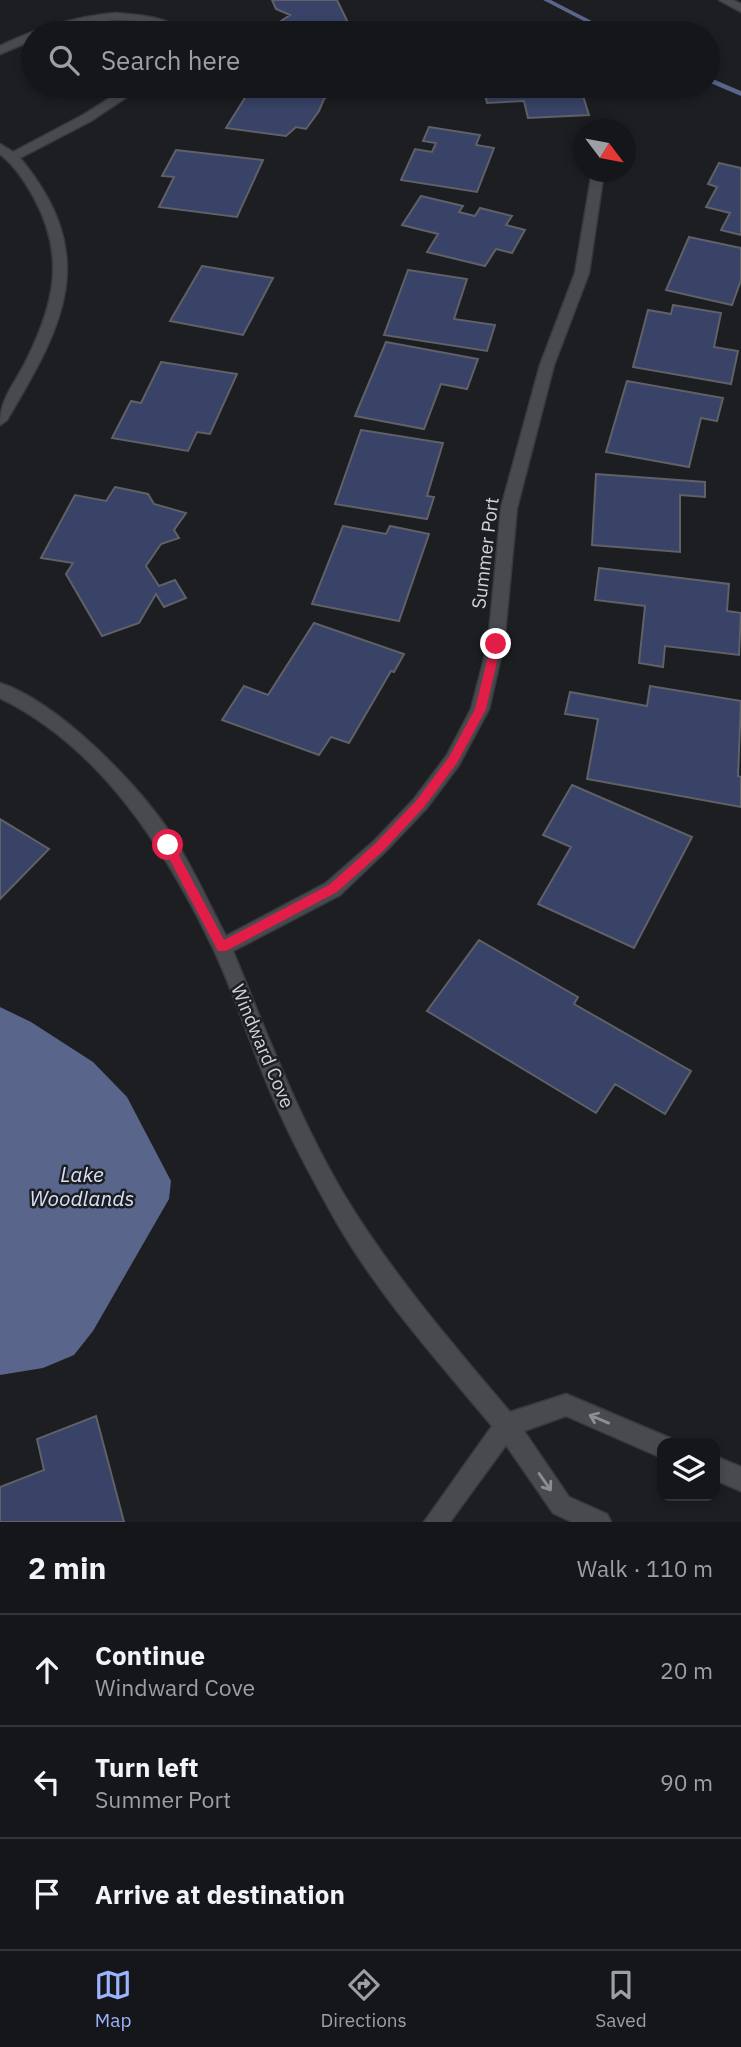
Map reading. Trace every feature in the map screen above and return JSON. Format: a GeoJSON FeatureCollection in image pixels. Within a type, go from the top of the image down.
{"type":"FeatureCollection","features":[{"type":"Feature","properties":{"kind":"street"},"geometry":{"type":"LineString","coordinates":[[724,0],[741,9]]}},
{"type":"Feature","properties":{"kind":"street"},"geometry":{"type":"LineString","coordinates":[[58,21],[93,8],[135,8],[169,21]]}},
{"type":"Feature","properties":{"kind":"street"},"geometry":{"type":"LineString","coordinates":[[0,51],[21,39]]}},
{"type":"Feature","properties":{"kind":"street"},"geometry":{"type":"LineString","coordinates":[[13,157],[87,118],[118,98]]}},
{"type":"Feature","properties":{"kind":"street"},"geometry":{"type":"LineString","coordinates":[[0,148],[13,157],[45,203],[57,239],[63,273],[57,310],[39,355],[0,420]]}},
{"type":"Feature","properties":{"kind":"street","name":"Summer Port"},"geometry":{"type":"LineString","coordinates":[[222,947],[333,889],[380,846],[420,804],[453,760],[480,709],[496,644],[509,508],[547,365],[582,273],[596,182]]}},
{"type":"Feature","properties":{"kind":"street","name":"Windward Cove"},"geometry":{"type":"LineString","coordinates":[[0,690],[33,706],[81,744],[122,788],[168,845],[222,947],[283,1098],[345,1216],[401,1300],[506,1425],[561,1505],[599,1522]]}},
{"type":"Feature","properties":{"kind":"street"},"geometry":{"type":"LineString","coordinates":[[436,1522],[506,1425],[566,1405],[657,1444]]}},
{"type":"Feature","properties":{"kind":"street"},"geometry":{"type":"LineString","coordinates":[[720,1470],[741,1479]]}},
{"type":"Feature","properties":{"kind":"water","name":"Lake Woodlands"},"geometry":{"type":"Polygon","coordinates":[[[0,1007],[31,1022],[93,1062],[127,1097],[171,1181],[169,1199],[93,1331],[74,1355],[43,1368],[0,1375],[0,1007]]]}},
{"type":"Feature","properties":{"kind":"building"},"geometry":{"type":"Polygon","coordinates":[[[272,0],[337,0],[347,21],[281,21],[290,15],[276,9],[272,0]]]}},
{"type":"Feature","properties":{"kind":"building"},"geometry":{"type":"Polygon","coordinates":[[[245,98],[325,98],[306,129],[296,127],[286,136],[226,128],[245,98]]]}},
{"type":"Feature","properties":{"kind":"building"},"geometry":{"type":"Polygon","coordinates":[[[486,98],[584,98],[589,115],[528,118],[524,101],[487,103],[486,98]]]}},
{"type":"Feature","properties":{"kind":"building"},"geometry":{"type":"Polygon","coordinates":[[[429,127],[480,135],[476,145],[494,148],[477,192],[401,180],[415,149],[432,152],[436,143],[423,141],[429,127]]]}},
{"type":"Feature","properties":{"kind":"building"},"geometry":{"type":"Polygon","coordinates":[[[176,150],[263,160],[237,217],[159,207],[174,177],[162,176],[176,150]]]}},
{"type":"Feature","properties":{"kind":"building"},"geometry":{"type":"Polygon","coordinates":[[[719,163],[741,168],[741,235],[721,230],[730,213],[706,207],[717,187],[708,184],[719,163]]]}},
{"type":"Feature","properties":{"kind":"building"},"geometry":{"type":"Polygon","coordinates":[[[421,196],[463,206],[459,212],[475,216],[480,208],[512,216],[506,225],[525,230],[512,253],[496,249],[485,266],[427,252],[438,234],[402,225],[421,196]]]}},
{"type":"Feature","properties":{"kind":"building"},"geometry":{"type":"Polygon","coordinates":[[[689,237],[741,248],[741,280],[732,305],[666,290],[689,237]]]}},
{"type":"Feature","properties":{"kind":"building"},"geometry":{"type":"Polygon","coordinates":[[[202,266],[273,278],[243,335],[170,321],[202,266]]]}},
{"type":"Feature","properties":{"kind":"building"},"geometry":{"type":"Polygon","coordinates":[[[408,270],[467,279],[454,319],[495,325],[487,351],[384,335],[408,270]]]}},
{"type":"Feature","properties":{"kind":"building"},"geometry":{"type":"Polygon","coordinates":[[[673,305],[721,313],[714,347],[738,351],[731,384],[633,367],[648,310],[671,314],[673,305]]]}},
{"type":"Feature","properties":{"kind":"building"},"geometry":{"type":"Polygon","coordinates":[[[386,342],[478,359],[467,389],[441,384],[424,429],[355,416],[386,342]]]}},
{"type":"Feature","properties":{"kind":"building"},"geometry":{"type":"Polygon","coordinates":[[[161,362],[237,374],[210,434],[197,432],[188,451],[112,438],[131,401],[141,403],[161,362]]]}},
{"type":"Feature","properties":{"kind":"building"},"geometry":{"type":"Polygon","coordinates":[[[627,381],[723,398],[717,421],[701,418],[689,467],[606,452],[627,381]]]}},
{"type":"Feature","properties":{"kind":"building"},"geometry":{"type":"Polygon","coordinates":[[[361,430],[443,443],[427,496],[434,497],[427,519],[335,504],[361,430]]]}},
{"type":"Feature","properties":{"kind":"building"},"geometry":{"type":"Polygon","coordinates":[[[596,474],[705,482],[705,497],[680,495],[680,552],[592,545],[596,474]]]}},
{"type":"Feature","properties":{"kind":"building"},"geometry":{"type":"Polygon","coordinates":[[[115,487],[148,494],[154,504],[186,513],[174,530],[179,538],[161,544],[146,566],[159,586],[175,580],[186,598],[164,607],[156,594],[139,623],[102,636],[66,574],[73,563],[41,558],[75,495],[106,501],[115,487]]]}},
{"type":"Feature","properties":{"kind":"building"},"geometry":{"type":"Polygon","coordinates":[[[343,526],[386,534],[390,526],[429,534],[399,621],[312,604],[343,526]]]}},
{"type":"Feature","properties":{"kind":"building"},"geometry":{"type":"Polygon","coordinates":[[[599,568],[729,584],[727,611],[741,613],[739,655],[665,646],[663,667],[639,663],[645,606],[595,600],[599,568]]]}},
{"type":"Feature","properties":{"kind":"building"},"geometry":{"type":"Polygon","coordinates":[[[314,623],[404,654],[394,672],[391,671],[349,743],[331,737],[319,755],[222,720],[244,686],[268,695],[314,623]]]}},
{"type":"Feature","properties":{"kind":"building"},"geometry":{"type":"Polygon","coordinates":[[[650,686],[741,701],[738,776],[741,777],[741,807],[587,779],[598,719],[565,714],[570,692],[647,706],[650,686]]]}},
{"type":"Feature","properties":{"kind":"building"},"geometry":{"type":"Polygon","coordinates":[[[572,785],[692,837],[634,948],[538,904],[571,847],[543,835],[572,785]]]}},
{"type":"Feature","properties":{"kind":"building"},"geometry":{"type":"Polygon","coordinates":[[[0,819],[49,849],[0,899],[0,819]]]}},
{"type":"Feature","properties":{"kind":"building"},"geometry":{"type":"Polygon","coordinates":[[[479,940],[578,997],[574,1004],[691,1071],[665,1114],[615,1084],[596,1113],[427,1011],[479,940]]]}},
{"type":"Feature","properties":{"kind":"building"},"geometry":{"type":"Polygon","coordinates":[[[96,1416],[124,1522],[0,1522],[0,1487],[44,1470],[37,1439],[96,1416]]]}},
{"type":"Feature","properties":{"kind":"waterway"},"geometry":{"type":"LineString","coordinates":[[546,0],[588,21]]}},
{"type":"Feature","properties":{"kind":"waterway"},"geometry":{"type":"LineString","coordinates":[[720,84],[741,94]]}},
{"type":"Feature","properties":{"kind":"route"},"geometry":{"type":"LineString","coordinates":[[168,845],[222,947],[333,889],[420,804],[453,760],[480,709],[496,644]]}}]}
